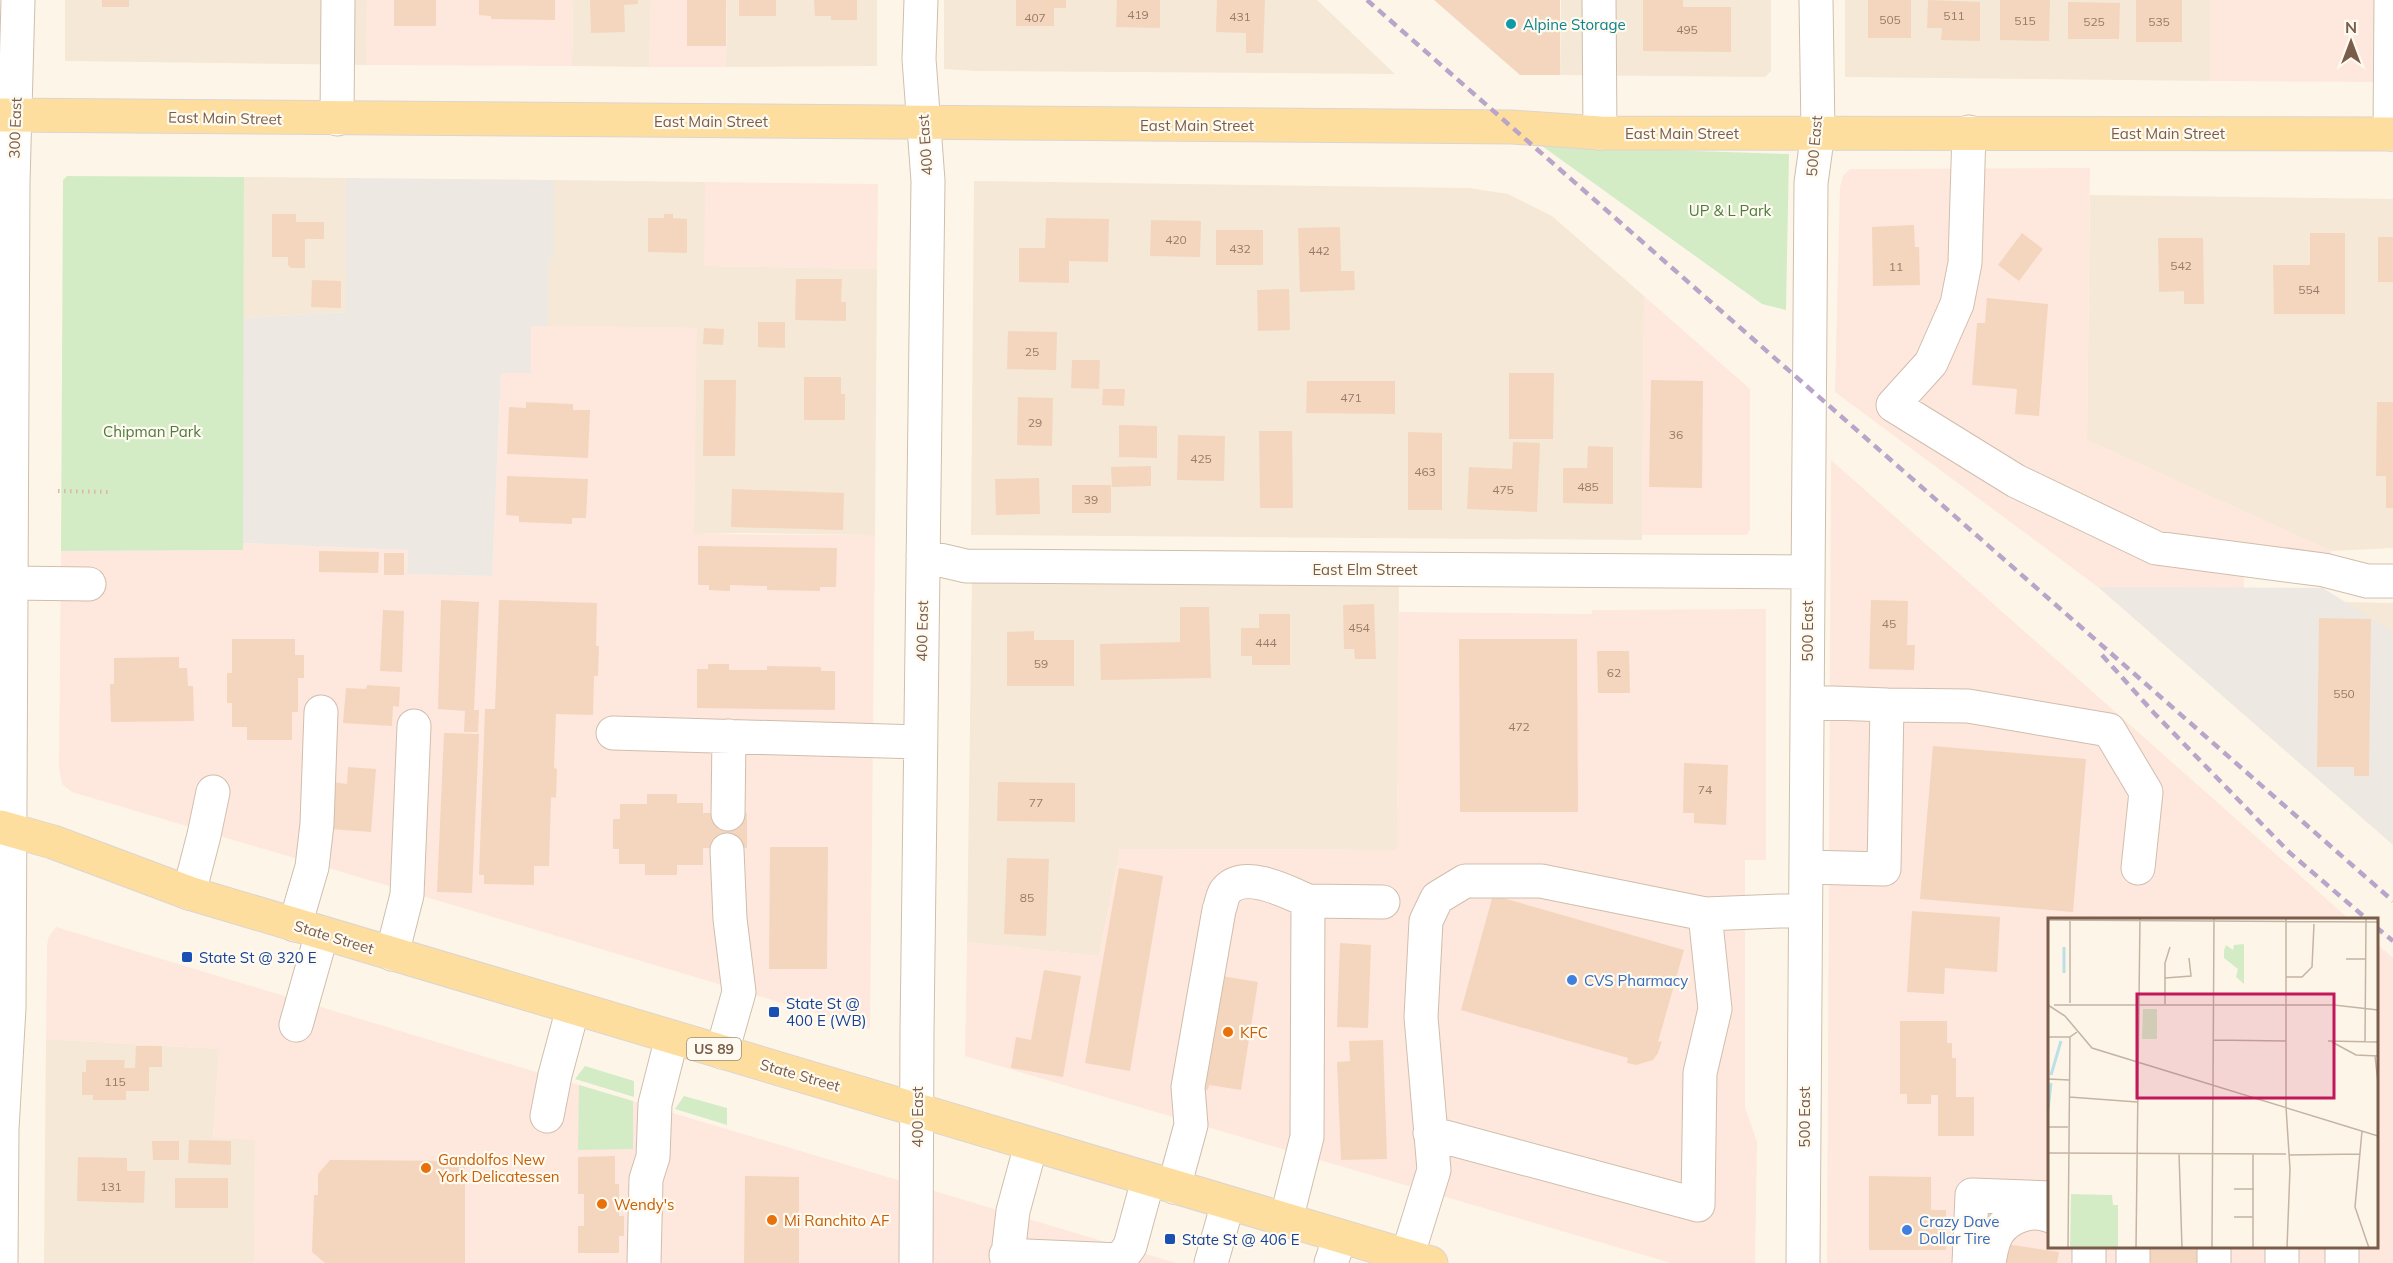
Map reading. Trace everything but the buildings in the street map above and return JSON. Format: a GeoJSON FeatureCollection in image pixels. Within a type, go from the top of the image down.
{"type":"FeatureCollection","features":[{"type":"Feature","properties":{"kind":"main road","name":"East Main Street"},"geometry":{"type":"LineString","coordinates":[[8,115],[1512,127],[1600,133],[2392,134]]}},
{"type":"Feature","properties":{"kind":"main road","name":"State Street"},"geometry":{"type":"LineString","coordinates":[[5,828],[53,842],[189,893],[1286,1220],[1336,1250],[1419,1260]]}},
{"type":"Feature","properties":{"kind":"street","name":"300 East"},"geometry":{"type":"LineString","coordinates":[[2,1263],[2,1128],[9,1008],[5,947],[5,643],[11,583],[6,468],[8,115],[18,0]]}},
{"type":"Feature","properties":{"kind":"street"},"geometry":{"type":"LineString","coordinates":[[337,119],[338,0]]}},
{"type":"Feature","properties":{"kind":"street","name":"400 East"},"geometry":{"type":"LineString","coordinates":[[916,1263],[928,181],[919,59],[921,0]]}},
{"type":"Feature","properties":{"kind":"street"},"geometry":{"type":"LineString","coordinates":[[1599,0],[1600,133]]}},
{"type":"Feature","properties":{"kind":"street","name":"500 East"},"geometry":{"type":"LineString","coordinates":[[1803,1263],[1810,183],[1818,132],[1816,0]]}},
{"type":"Feature","properties":{"kind":"street"},"geometry":{"type":"LineString","coordinates":[[2391,0],[2392,134]]}},
{"type":"Feature","properties":{"kind":"street"},"geometry":{"type":"LineString","coordinates":[[1969,132],[1965,263],[1957,304],[1931,363],[1893,405],[2016,481],[2156,548],[2324,570],[2384,587]]}},
{"type":"Feature","properties":{"kind":"street","name":"East Elm Street"},"geometry":{"type":"LineString","coordinates":[[923,556],[966,566],[1808,572]]}},
{"type":"Feature","properties":{"kind":"street"},"geometry":{"type":"LineString","coordinates":[[11,583],[89,584]]}},
{"type":"Feature","properties":{"kind":"street"},"geometry":{"type":"LineString","coordinates":[[1807,702],[1968,706],[2109,730],[2146,792],[2138,868]]}},
{"type":"Feature","properties":{"kind":"street"},"geometry":{"type":"LineString","coordinates":[[1806,867],[1884,869],[1887,705]]}},
{"type":"Feature","properties":{"kind":"street"},"geometry":{"type":"LineString","coordinates":[[296,1025],[308,929],[317,824],[321,712]]}},
{"type":"Feature","properties":{"kind":"street"},"geometry":{"type":"LineString","coordinates":[[392,954],[407,895],[414,726]]}},
{"type":"Feature","properties":{"kind":"street"},"geometry":{"type":"LineString","coordinates":[[613,733],[920,742]]}},
{"type":"Feature","properties":{"kind":"street"},"geometry":{"type":"LineString","coordinates":[[728,814],[729,736]]}},
{"type":"Feature","properties":{"kind":"street"},"geometry":{"type":"LineString","coordinates":[[189,893],[213,792]]}},
{"type":"Feature","properties":{"kind":"street"},"geometry":{"type":"LineString","coordinates":[[722,1052],[739,992],[730,919],[727,850]]}},
{"type":"Feature","properties":{"kind":"street"},"geometry":{"type":"LineString","coordinates":[[1031,1145],[1013,1211],[1006,1259],[1119,1262],[1130,1246],[1191,1125],[1188,1087],[1219,910],[1226,892],[1236,884],[1249,881],[1278,887],[1308,901],[1383,902]]}},
{"type":"Feature","properties":{"kind":"street"},"geometry":{"type":"LineString","coordinates":[[1419,1260],[1434,1170],[1421,1017],[1426,921],[1437,898],[1465,881],[1540,881],[1705,914],[1805,910]]}},
{"type":"Feature","properties":{"kind":"street"},"geometry":{"type":"LineString","coordinates":[[1286,1220],[1307,1137],[1308,901]]}},
{"type":"Feature","properties":{"kind":"street"},"geometry":{"type":"LineString","coordinates":[[1430,1132],[1698,1205],[1700,1073],[1715,1009],[1705,914]]}},
{"type":"Feature","properties":{"kind":"street"},"geometry":{"type":"LineString","coordinates":[[547,1116],[555,1075],[573,1008]]}},
{"type":"Feature","properties":{"kind":"street"},"geometry":{"type":"LineString","coordinates":[[644,1263],[646,1179],[654,1157],[654,1104],[672,1037]]}},
{"type":"Feature","properties":{"kind":"street"},"geometry":{"type":"LineString","coordinates":[[1970,1263],[1972,1196],[2048,1198]]}},
{"type":"Feature","properties":{"kind":"street"},"geometry":{"type":"LineString","coordinates":[[1211,1263],[1228,1203]]}},
{"type":"Feature","properties":{"kind":"street"},"geometry":{"type":"LineString","coordinates":[[1989,1263],[1991,1247],[1998,1232],[2011,1220],[2026,1213],[2048,1216]]}},
{"type":"Feature","properties":{"kind":"path"},"geometry":{"type":"LineString","coordinates":[[58,491],[109,492]]}},
{"type":"Feature","properties":{"kind":"shaded area"},"geometry":{"type":"Polygon","coordinates":[[[65,0],[367,0],[366,65],[65,61],[65,0]]]}},
{"type":"Feature","properties":{"kind":"shaded area"},"geometry":{"type":"Polygon","coordinates":[[[367,0],[573,0],[572,66],[366,65],[367,0]]]}},
{"type":"Feature","properties":{"kind":"shaded area"},"geometry":{"type":"Polygon","coordinates":[[[573,0],[651,0],[649,67],[572,66],[573,0]]]}},
{"type":"Feature","properties":{"kind":"shaded area"},"geometry":{"type":"Polygon","coordinates":[[[651,0],[727,0],[726,67],[649,67],[651,0]]]}},
{"type":"Feature","properties":{"kind":"shaded area"},"geometry":{"type":"Polygon","coordinates":[[[727,0],[877,0],[877,66],[726,67],[727,0]]]}},
{"type":"Feature","properties":{"kind":"shaded area"},"geometry":{"type":"Polygon","coordinates":[[[944,0],[1317,0],[1395,74],[944,69],[944,0]]]}},
{"type":"Feature","properties":{"kind":"shaded area"},"geometry":{"type":"Polygon","coordinates":[[[1561,0],[1771,0],[1771,71],[1765,77],[1560,75],[1561,0]]]}},
{"type":"Feature","properties":{"kind":"shaded area"},"geometry":{"type":"Polygon","coordinates":[[[1845,0],[2210,0],[2210,81],[1845,77],[1845,0]]]}},
{"type":"Feature","properties":{"kind":"shaded area"},"geometry":{"type":"Polygon","coordinates":[[[2210,0],[2374,0],[2374,82],[2210,81],[2210,0]]]}},
{"type":"Feature","properties":{"kind":"shaded area"},"geometry":{"type":"Polygon","coordinates":[[[2090,168],[2087,440],[2331,551],[2331,560],[2243,559],[2244,589],[2098,587],[1835,392],[1840,187],[1843,176],[1850,169],[2090,168]]]}},
{"type":"Feature","properties":{"kind":"shaded area"},"geometry":{"type":"Polygon","coordinates":[[[244,177],[346,178],[346,312],[243,318],[244,177]]]}},
{"type":"Feature","properties":{"kind":"shaded area"},"geometry":{"type":"Polygon","coordinates":[[[346,178],[554,180],[554,258],[548,258],[548,326],[531,326],[531,373],[501,373],[492,576],[407,574],[408,550],[243,543],[243,318],[346,312],[346,178]]]}},
{"type":"Feature","properties":{"kind":"shaded area"},"geometry":{"type":"Polygon","coordinates":[[[554,180],[705,182],[705,266],[877,269],[875,535],[694,534],[696,328],[548,326],[548,258],[554,257],[554,180]]]}},
{"type":"Feature","properties":{"kind":"shaded area"},"geometry":{"type":"Polygon","coordinates":[[[974,181],[1469,188],[1508,194],[1552,216],[1644,296],[1642,540],[971,535],[974,181]]]}},
{"type":"Feature","properties":{"kind":"shaded area"},"geometry":{"type":"Polygon","coordinates":[[[705,182],[878,184],[877,269],[704,266],[705,182]]]}},
{"type":"Feature","properties":{"kind":"shaded area"},"geometry":{"type":"Polygon","coordinates":[[[2090,195],[2393,199],[2393,548],[2331,551],[2087,440],[2090,195]]]}},
{"type":"Feature","properties":{"kind":"shaded area"},"geometry":{"type":"Polygon","coordinates":[[[1644,296],[1750,389],[1750,530],[1747,535],[1642,535],[1644,296]]]}},
{"type":"Feature","properties":{"kind":"shaded area"},"geometry":{"type":"Polygon","coordinates":[[[531,325],[697,328],[694,534],[875,535],[870,1029],[72,792],[62,784],[59,767],[61,551],[242,550],[243,543],[408,550],[407,574],[492,576],[501,373],[531,325]]]}},
{"type":"Feature","properties":{"kind":"shaded area"},"geometry":{"type":"Polygon","coordinates":[[[1831,460],[2348,918],[2048,918],[2048,1248],[2378,1248],[2378,945],[2393,958],[2393,1263],[1827,1263],[1831,460]]]}},
{"type":"Feature","properties":{"kind":"shaded area"},"geometry":{"type":"Polygon","coordinates":[[[972,575],[1399,578],[1397,850],[1120,849],[1099,956],[967,942],[972,575]]]}},
{"type":"Feature","properties":{"kind":"shaded area"},"geometry":{"type":"Polygon","coordinates":[[[2098,587],[2323,588],[2393,632],[2393,845],[2098,587]]]}},
{"type":"Feature","properties":{"kind":"shaded area"},"geometry":{"type":"Polygon","coordinates":[[[2343,602],[2393,603],[2393,632],[2343,602]]]}},
{"type":"Feature","properties":{"kind":"shaded area"},"geometry":{"type":"Polygon","coordinates":[[[1766,609],[1766,860],[1745,860],[1745,1107],[1757,1142],[1755,1263],[1671,1263],[965,1056],[967,942],[1099,956],[1120,849],[1397,850],[1398,612],[1592,614],[1592,610],[1766,609]]]}},
{"type":"Feature","properties":{"kind":"shaded area"},"geometry":{"type":"Polygon","coordinates":[[[56,927],[1176,1263],[254,1263],[255,1140],[213,1138],[219,1049],[46,1039],[47,949],[48,938],[56,927]]]}},
{"type":"Feature","properties":{"kind":"shaded area"},"geometry":{"type":"Polygon","coordinates":[[[46,1039],[219,1049],[213,1138],[255,1139],[254,1263],[44,1263],[46,1039]]]}},
{"type":"Feature","properties":{"kind":"green space","name":"UP & L Park"},"geometry":{"type":"Polygon","coordinates":[[[1542,146],[1789,154],[1786,310],[1762,304],[1542,146]]]}},
{"type":"Feature","properties":{"kind":"green space","name":"Chipman Park"},"geometry":{"type":"Polygon","coordinates":[[[67,176],[244,177],[243,550],[61,551],[63,180],[67,176]]]}},
{"type":"Feature","properties":{"kind":"green space"},"geometry":{"type":"Polygon","coordinates":[[[585,1066],[634,1081],[634,1097],[575,1079],[585,1066]]]}},
{"type":"Feature","properties":{"kind":"green space"},"geometry":{"type":"Polygon","coordinates":[[[579,1085],[633,1101],[633,1149],[578,1150],[579,1085]]]}},
{"type":"Feature","properties":{"kind":"green space"},"geometry":{"type":"Polygon","coordinates":[[[684,1096],[727,1108],[727,1125],[675,1109],[684,1096]]]}},
{"type":"Feature","properties":{"kind":"railway"},"geometry":{"type":"LineString","coordinates":[[1367,0],[2393,901]]}},
{"type":"Feature","properties":{"kind":"railway"},"geometry":{"type":"LineString","coordinates":[[2102,655],[2154,713],[2290,853],[2366,918]]}},
{"type":"Feature","properties":{"kind":"railway"},"geometry":{"type":"LineString","coordinates":[[2378,929],[2393,941]]}},
{"type":"Feature","properties":{"kind":"place","name":"Alpine Storage"},"geometry":{"type":"Point","coordinates":[1511,24]}},
{"type":"Feature","properties":{"kind":"place","name":"State St @ 320 E"},"geometry":{"type":"Point","coordinates":[187,957]}},
{"type":"Feature","properties":{"kind":"place","name":"CVS Pharmacy"},"geometry":{"type":"Point","coordinates":[1572,980]}},
{"type":"Feature","properties":{"kind":"place","name":"State St @ 400 E (WB)"},"geometry":{"type":"Point","coordinates":[774,1012]}},
{"type":"Feature","properties":{"kind":"place","name":"KFC"},"geometry":{"type":"Point","coordinates":[1228,1032]}},
{"type":"Feature","properties":{"kind":"place","name":"Gandolfos New York Delicatessen"},"geometry":{"type":"Point","coordinates":[426,1168]}},
{"type":"Feature","properties":{"kind":"place","name":"Wendy's"},"geometry":{"type":"Point","coordinates":[602,1204]}},
{"type":"Feature","properties":{"kind":"place","name":"Mi Ranchito AF"},"geometry":{"type":"Point","coordinates":[772,1220]}},
{"type":"Feature","properties":{"kind":"place","name":"Crazy Dave Dollar Tire"},"geometry":{"type":"Point","coordinates":[1907,1230]}},
{"type":"Feature","properties":{"kind":"place","name":"State St @ 406 E"},"geometry":{"type":"Point","coordinates":[1170,1239]}}]}
